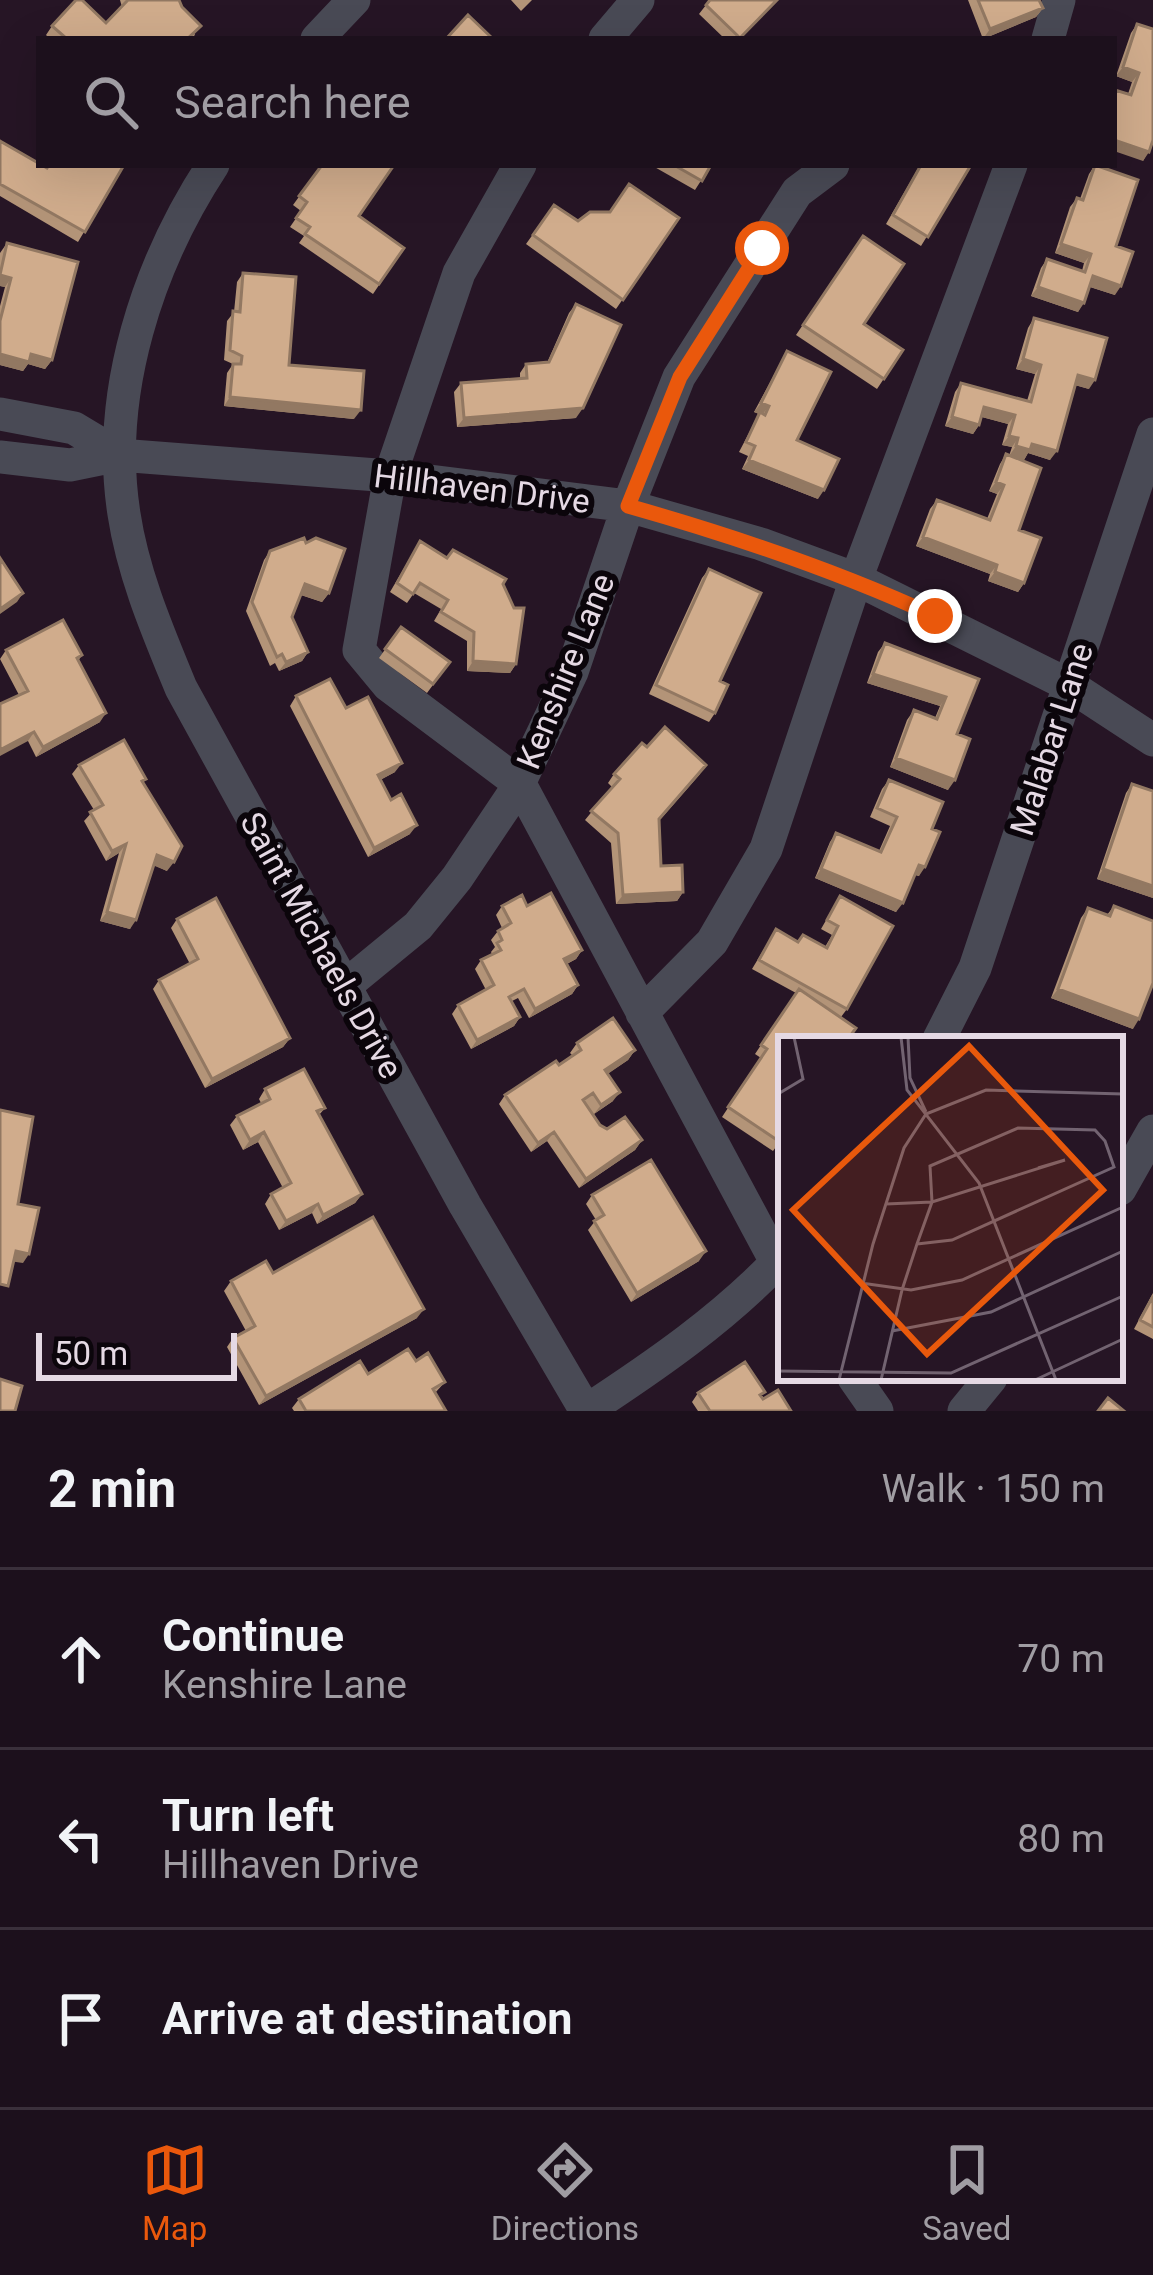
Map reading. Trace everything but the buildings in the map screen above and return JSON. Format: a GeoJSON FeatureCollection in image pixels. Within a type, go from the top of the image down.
{"type":"FeatureCollection","features":[{"type":"Feature","properties":{"kind":"street"},"geometry":{"type":"LineString","coordinates":[[320,36],[354,0]]}},
{"type":"Feature","properties":{"kind":"street"},"geometry":{"type":"LineString","coordinates":[[608,36],[638,0]]}},
{"type":"Feature","properties":{"kind":"street"},"geometry":{"type":"LineString","coordinates":[[1049,36],[1059,0]]}},
{"type":"Feature","properties":{"kind":"street","name":"Saint Michaels Drive"},"geometry":{"type":"LineString","coordinates":[[211,168],[184,209],[153,275],[128,378],[119,454],[124,515],[147,605],[181,688],[465,1205],[586,1411]]}},
{"type":"Feature","properties":{"kind":"street"},"geometry":{"type":"LineString","coordinates":[[518,168],[459,273],[390,476],[359,650],[388,685],[520,784],[778,1262]]}},
{"type":"Feature","properties":{"kind":"street"},"geometry":{"type":"LineString","coordinates":[[642,1012],[712,942],[766,849],[856,579],[1010,168]]}},
{"type":"Feature","properties":{"kind":"street","name":"Kenshire Lane"},"geometry":{"type":"LineString","coordinates":[[345,986],[418,926],[458,878],[520,784],[572,672],[628,506],[680,377],[799,178]]}},
{"type":"Feature","properties":{"kind":"street","name":"Hillhaven Drive"},"geometry":{"type":"LineString","coordinates":[[0,414],[74,428],[119,454]]}},
{"type":"Feature","properties":{"kind":"street","name":"Malabar Lane"},"geometry":{"type":"LineString","coordinates":[[940,1036],[975,968],[1153,434]]}},
{"type":"Feature","properties":{"kind":"street","name":"Hillhaven Drive"},"geometry":{"type":"LineString","coordinates":[[0,457],[70,465],[119,454],[390,476],[628,506],[761,544],[856,579],[1069,685],[1153,740]]}},
{"type":"Feature","properties":{"kind":"street"},"geometry":{"type":"LineString","coordinates":[[1123,1184],[1153,1131]]}},
{"type":"Feature","properties":{"kind":"street"},"geometry":{"type":"LineString","coordinates":[[586,1411],[669,1356],[778,1265]]}},
{"type":"Feature","properties":{"kind":"street"},"geometry":{"type":"LineString","coordinates":[[856,1381],[877,1411]]}},
{"type":"Feature","properties":{"kind":"street"},"geometry":{"type":"LineString","coordinates":[[964,1411],[989,1381]]}},
{"type":"Feature","properties":{"kind":"route"},"geometry":{"type":"LineString","coordinates":[[762,248],[680,377],[628,506],[761,544],[856,579],[935,616]]}}]}
